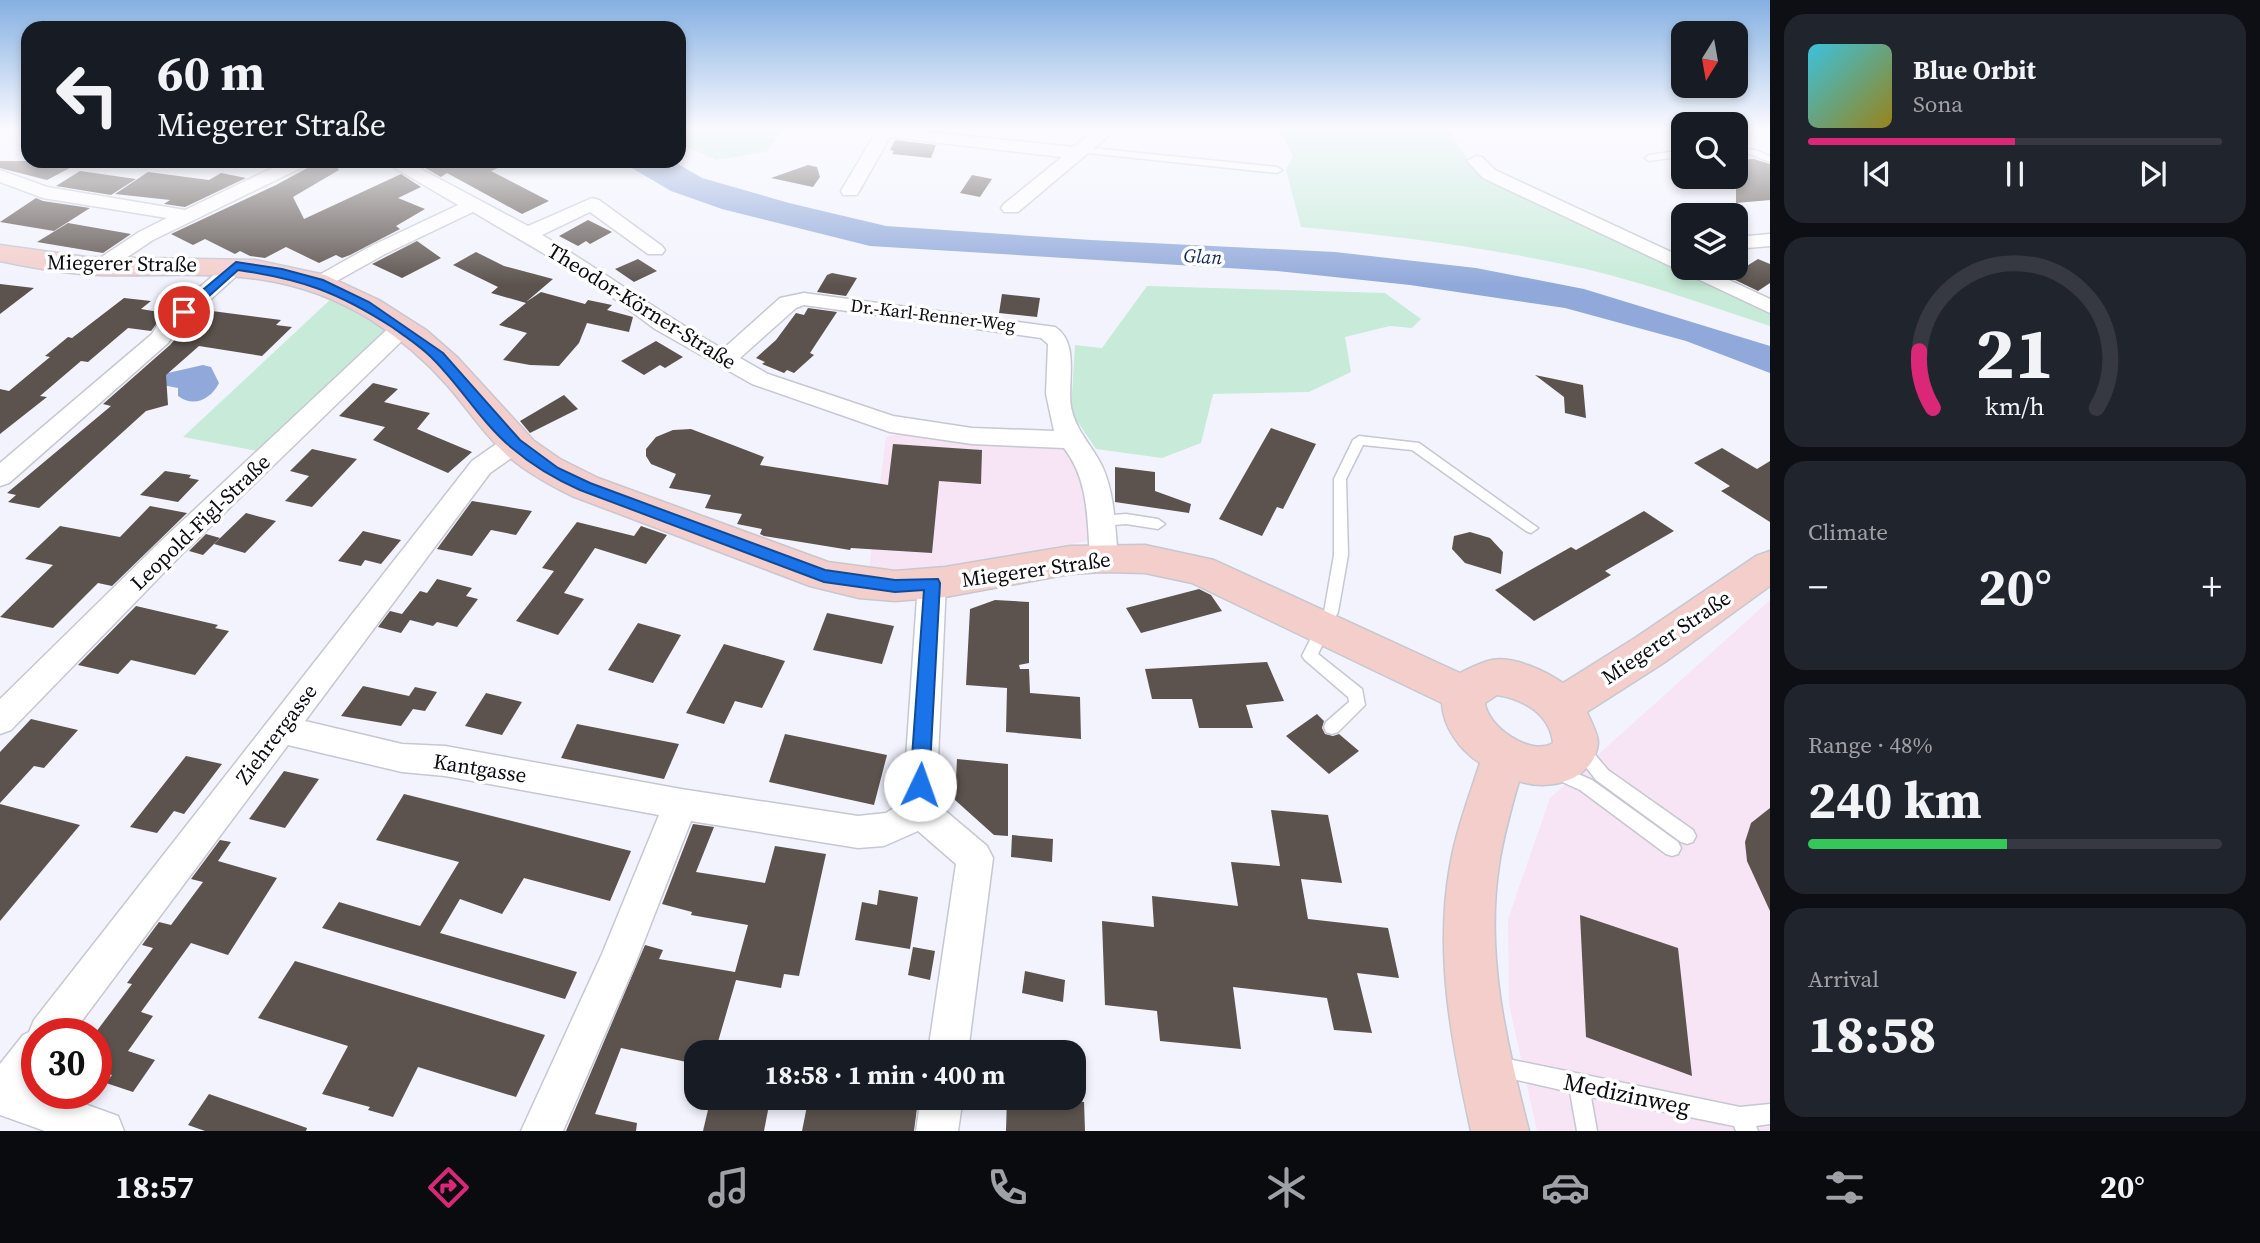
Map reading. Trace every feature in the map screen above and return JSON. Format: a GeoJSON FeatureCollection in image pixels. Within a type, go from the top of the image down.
{"type":"FeatureCollection","features":[{"type":"Feature","properties":{"kind":"main road","name":"Miegerer Straße"},"geometry":{"type":"LineString","coordinates":[[1,254],[42,262],[101,266],[236,266],[282,272],[343,292],[403,327],[438,356],[515,443],[553,471],[585,487],[824,576],[895,586],[932,583],[1070,560],[1145,559],[1200,570],[1464,694]]}},
{"type":"Feature","properties":{"kind":"main road","name":"Miegerer Straße"},"geometry":{"type":"LineString","coordinates":[[1546,743],[1650,650],[1768,569]]}},
{"type":"Feature","properties":{"kind":"main road"},"geometry":{"type":"LineString","coordinates":[[1500,1131],[1483,1064],[1470,966],[1469,912],[1479,846],[1546,743],[1541,690],[1517,680],[1494,677],[1475,682],[1464,694],[1463,709],[1470,727],[1484,743],[1546,743]]}},
{"type":"Feature","properties":{"kind":"street"},"geometry":{"type":"LineString","coordinates":[[10,180],[43,192],[187,216]]}},
{"type":"Feature","properties":{"kind":"street"},"geometry":{"type":"LineString","coordinates":[[101,266],[130,245],[262,180]]}},
{"type":"Feature","properties":{"kind":"street","name":"Theodor-Körner-Straße"},"geometry":{"type":"LineString","coordinates":[[428,180],[475,204],[597,276],[663,324],[760,379],[890,424],[972,436],[1070,440]]}},
{"type":"Feature","properties":{"kind":"street"},"geometry":{"type":"LineString","coordinates":[[850,191],[857,180]]}},
{"type":"Feature","properties":{"kind":"street"},"geometry":{"type":"LineString","coordinates":[[1011,208],[1045,180]]}},
{"type":"Feature","properties":{"kind":"street"},"geometry":{"type":"LineString","coordinates":[[1501,180],[1671,260]]}},
{"type":"Feature","properties":{"kind":"street"},"geometry":{"type":"LineString","coordinates":[[319,283],[378,250],[475,204]]}},
{"type":"Feature","properties":{"kind":"street"},"geometry":{"type":"LineString","coordinates":[[527,234],[592,204],[655,250]]}},
{"type":"Feature","properties":{"kind":"street"},"geometry":{"type":"LineString","coordinates":[[1748,242],[1770,240]]}},
{"type":"Feature","properties":{"kind":"street"},"geometry":{"type":"LineString","coordinates":[[0,477],[160,338],[167,327],[236,266]]}},
{"type":"Feature","properties":{"kind":"street"},"geometry":{"type":"LineString","coordinates":[[1713,280],[1770,307]]}},
{"type":"Feature","properties":{"kind":"street","name":"Dr.-Karl-Renner-Weg"},"geometry":{"type":"LineString","coordinates":[[724,360],[788,303],[804,299],[1046,332],[1055,337],[1059,344],[1057,410],[1070,440]]}},
{"type":"Feature","properties":{"kind":"street","name":"Leopold-Figl-Straße"},"geometry":{"type":"LineString","coordinates":[[0,720],[171,548],[403,327]]}},
{"type":"Feature","properties":{"kind":"street"},"geometry":{"type":"LineString","coordinates":[[1070,440],[1085,455],[1097,482],[1104,558]]}},
{"type":"Feature","properties":{"kind":"street","name":"Ziehrergasse"},"geometry":{"type":"LineString","coordinates":[[60,1018],[481,467],[515,443]]}},
{"type":"Feature","properties":{"kind":"street"},"geometry":{"type":"LineString","coordinates":[[932,583],[919,810],[975,858],[950,1040]]}},
{"type":"Feature","properties":{"kind":"street","name":"Kantgasse"},"geometry":{"type":"LineString","coordinates":[[280,729],[402,758],[445,761],[681,804],[858,832],[885,832],[901,825],[919,810]]}},
{"type":"Feature","properties":{"kind":"street"},"geometry":{"type":"LineString","coordinates":[[542,1131],[615,967],[681,804]]}},
{"type":"Feature","properties":{"kind":"street"},"geometry":{"type":"LineString","coordinates":[[21,1069],[1,1094],[103,1131]]}},
{"type":"Feature","properties":{"kind":"street"},"geometry":{"type":"LineString","coordinates":[[937,1131],[940,1110]]}},
{"type":"Feature","properties":{"kind":"lane"},"geometry":{"type":"LineString","coordinates":[[1332,727],[1357,705],[1356,694],[1310,656],[1331,612],[1341,555],[1340,479],[1359,440],[1415,446],[1531,528]]}},
{"type":"Feature","properties":{"kind":"lane"},"geometry":{"type":"LineString","coordinates":[[1101,521],[1126,519],[1158,524]]}},
{"type":"Feature","properties":{"kind":"lane"},"geometry":{"type":"LineString","coordinates":[[1546,743],[1602,775],[1687,836]]}},
{"type":"Feature","properties":{"kind":"lane"},"geometry":{"type":"LineString","coordinates":[[1546,743],[1586,785],[1672,848]]}},
{"type":"Feature","properties":{"kind":"lane","name":"Medizinweg"},"geometry":{"type":"LineString","coordinates":[[1483,1064],[1744,1124],[1770,1114]]}},
{"type":"Feature","properties":{"kind":"lane"},"geometry":{"type":"LineString","coordinates":[[1579,1084],[1587,1131]]}},
{"type":"Feature","properties":{"kind":"shaded area"},"geometry":{"type":"Polygon","coordinates":[[[900,433],[1071,447],[1086,483],[1087,541],[917,572],[869,569],[886,437],[900,433]]]}},
{"type":"Feature","properties":{"kind":"shaded area"},"geometry":{"type":"Polygon","coordinates":[[[1770,600],[1770,1131],[1537,1131],[1509,1004],[1508,919],[1550,798],[1770,600]]]}},
{"type":"Feature","properties":{"kind":"green space"},"geometry":{"type":"Polygon","coordinates":[[[1289,180],[1494,180],[1671,264],[1671,280],[1705,280],[1770,311],[1770,326],[1633,281],[1586,269],[1515,255],[1373,234],[1301,227],[1289,180]]]}},
{"type":"Feature","properties":{"kind":"green space"},"geometry":{"type":"Polygon","coordinates":[[[1147,286],[1385,293],[1421,319],[1412,328],[1390,326],[1345,337],[1351,372],[1309,392],[1213,394],[1201,443],[1162,458],[1096,449],[1071,412],[1075,345],[1102,348],[1147,286]]]}},
{"type":"Feature","properties":{"kind":"green space"},"geometry":{"type":"Polygon","coordinates":[[[332,298],[389,332],[262,452],[183,437],[332,298]]]}},
{"type":"Feature","properties":{"kind":"water","name":"Glan"},"geometry":{"type":"Polygon","coordinates":[[[652,180],[708,180],[789,203],[886,226],[1091,240],[1335,252],[1476,268],[1584,289],[1770,346],[1770,373],[1686,341],[1565,308],[1410,285],[1277,271],[870,246],[722,209],[671,191],[652,180]]]}},
{"type":"Feature","properties":{"kind":"water"},"geometry":{"type":"Polygon","coordinates":[[[203,365],[211,367],[219,383],[216,389],[202,400],[184,400],[178,396],[178,388],[157,384],[159,375],[203,365]]]}},
{"type":"Feature","properties":{"kind":"building"},"geometry":{"type":"Polygon","coordinates":[[[66,180],[135,180],[111,195],[56,186],[66,180]]]}},
{"type":"Feature","properties":{"kind":"building"},"geometry":{"type":"Polygon","coordinates":[[[136,180],[242,180],[185,207],[164,204],[170,200],[115,194],[136,180]]]}},
{"type":"Feature","properties":{"kind":"building"},"geometry":{"type":"Polygon","coordinates":[[[286,180],[322,180],[293,197],[304,219],[389,180],[410,180],[421,187],[398,198],[425,209],[396,226],[400,229],[350,255],[342,258],[336,255],[319,263],[286,247],[265,258],[250,256],[240,251],[235,254],[205,239],[193,245],[171,234],[286,180]]]}},
{"type":"Feature","properties":{"kind":"building"},"geometry":{"type":"Polygon","coordinates":[[[459,180],[508,180],[549,201],[522,214],[459,180]]]}},
{"type":"Feature","properties":{"kind":"building"},"geometry":{"type":"Polygon","coordinates":[[[779,180],[818,180],[813,187],[779,180]]]}},
{"type":"Feature","properties":{"kind":"building"},"geometry":{"type":"Polygon","coordinates":[[[969,180],[991,180],[980,197],[960,193],[969,180]]]}},
{"type":"Feature","properties":{"kind":"building"},"geometry":{"type":"Polygon","coordinates":[[[1748,180],[1770,180],[1770,200],[1736,203],[1736,189],[1748,189],[1748,180]]]}},
{"type":"Feature","properties":{"kind":"building"},"geometry":{"type":"Polygon","coordinates":[[[36,198],[90,208],[54,231],[0,222],[36,198]]]}},
{"type":"Feature","properties":{"kind":"building"},"geometry":{"type":"Polygon","coordinates":[[[588,220],[612,232],[590,244],[586,241],[578,246],[559,236],[588,220]]]}},
{"type":"Feature","properties":{"kind":"building"},"geometry":{"type":"Polygon","coordinates":[[[68,223],[131,234],[103,253],[37,242],[68,223]]]}},
{"type":"Feature","properties":{"kind":"building"},"geometry":{"type":"Polygon","coordinates":[[[417,241],[441,258],[402,278],[372,264],[417,241]]]}},
{"type":"Feature","properties":{"kind":"building"},"geometry":{"type":"Polygon","coordinates":[[[476,252],[504,266],[553,279],[526,302],[541,292],[585,304],[588,300],[612,305],[607,310],[633,317],[629,332],[587,323],[579,343],[559,366],[503,360],[527,333],[499,325],[526,303],[491,293],[498,287],[453,265],[476,252]]]}},
{"type":"Feature","properties":{"kind":"building"},"geometry":{"type":"Polygon","coordinates":[[[638,259],[657,271],[634,282],[615,269],[638,259]]]}},
{"type":"Feature","properties":{"kind":"building"},"geometry":{"type":"Polygon","coordinates":[[[1758,259],[1770,264],[1770,283],[1758,291],[1735,280],[1748,280],[1748,265],[1758,259]]]}},
{"type":"Feature","properties":{"kind":"building"},"geometry":{"type":"Polygon","coordinates":[[[832,273],[857,278],[846,296],[817,292],[827,275],[832,273]]]}},
{"type":"Feature","properties":{"kind":"building"},"geometry":{"type":"Polygon","coordinates":[[[0,284],[34,288],[0,314],[0,284]]]}},
{"type":"Feature","properties":{"kind":"building"},"geometry":{"type":"Polygon","coordinates":[[[1002,294],[1040,298],[1037,317],[999,313],[1002,294]]]}},
{"type":"Feature","properties":{"kind":"building"},"geometry":{"type":"Polygon","coordinates":[[[124,298],[151,301],[141,309],[165,313],[151,331],[128,328],[88,362],[81,361],[40,396],[47,397],[0,434],[0,389],[9,391],[50,357],[45,356],[68,337],[72,338],[124,298]]]}},
{"type":"Feature","properties":{"kind":"building"},"geometry":{"type":"Polygon","coordinates":[[[808,308],[837,312],[810,353],[814,355],[794,373],[787,370],[784,373],[762,364],[765,362],[756,358],[776,340],[796,313],[804,315],[808,308]]]}},
{"type":"Feature","properties":{"kind":"building"},"geometry":{"type":"Polygon","coordinates":[[[212,311],[281,320],[276,325],[292,327],[262,356],[199,346],[166,375],[168,405],[146,411],[39,508],[8,502],[16,495],[7,493],[111,406],[103,404],[170,345],[194,318],[202,319],[212,311]]]}},
{"type":"Feature","properties":{"kind":"building"},"geometry":{"type":"Polygon","coordinates":[[[656,341],[683,357],[665,368],[660,365],[644,375],[621,361],[656,341]]]}},
{"type":"Feature","properties":{"kind":"building"},"geometry":{"type":"Polygon","coordinates":[[[1535,375],[1583,385],[1586,418],[1565,413],[1564,397],[1535,375]]]}},
{"type":"Feature","properties":{"kind":"building"},"geometry":{"type":"Polygon","coordinates":[[[373,383],[398,389],[384,402],[430,413],[417,429],[472,452],[448,473],[373,440],[385,427],[339,416],[373,383]]]}},
{"type":"Feature","properties":{"kind":"building"},"geometry":{"type":"Polygon","coordinates":[[[564,395],[578,409],[530,433],[520,421],[564,395]]]}},
{"type":"Feature","properties":{"kind":"building"},"geometry":{"type":"Polygon","coordinates":[[[1271,428],[1316,444],[1283,509],[1277,507],[1262,536],[1219,519],[1271,428]]]}},
{"type":"Feature","properties":{"kind":"building"},"geometry":{"type":"Polygon","coordinates":[[[691,429],[764,457],[760,465],[888,485],[893,444],[982,450],[981,484],[939,481],[932,553],[850,550],[764,536],[760,534],[762,529],[737,524],[742,514],[705,508],[711,495],[669,488],[676,474],[651,464],[646,456],[646,449],[656,437],[673,430],[691,429]]]}},
{"type":"Feature","properties":{"kind":"building"},"geometry":{"type":"Polygon","coordinates":[[[1722,448],[1757,469],[1770,461],[1770,522],[1721,491],[1730,486],[1694,463],[1722,448]]]}},
{"type":"Feature","properties":{"kind":"building"},"geometry":{"type":"Polygon","coordinates":[[[312,449],[357,459],[312,507],[285,501],[309,476],[290,471],[312,449]]]}},
{"type":"Feature","properties":{"kind":"building"},"geometry":{"type":"Polygon","coordinates":[[[1115,467],[1155,472],[1155,491],[1191,504],[1189,513],[1115,502],[1115,467]]]}},
{"type":"Feature","properties":{"kind":"building"},"geometry":{"type":"Polygon","coordinates":[[[165,471],[191,475],[189,478],[199,480],[178,502],[140,495],[165,471]]]}},
{"type":"Feature","properties":{"kind":"building"},"geometry":{"type":"Polygon","coordinates":[[[472,501],[532,511],[516,535],[491,530],[472,556],[437,549],[472,501]]]}},
{"type":"Feature","properties":{"kind":"building"},"geometry":{"type":"Polygon","coordinates":[[[150,506],[187,513],[112,586],[98,583],[53,628],[0,617],[53,565],[25,559],[60,526],[120,537],[150,506]]]}},
{"type":"Feature","properties":{"kind":"building"},"geometry":{"type":"Polygon","coordinates":[[[1644,511],[1674,531],[1605,571],[1611,575],[1534,621],[1495,590],[1571,547],[1576,550],[1644,511]]]}},
{"type":"Feature","properties":{"kind":"building"},"geometry":{"type":"Polygon","coordinates":[[[246,513],[276,521],[245,553],[214,544],[246,513]]]}},
{"type":"Feature","properties":{"kind":"building"},"geometry":{"type":"Polygon","coordinates":[[[577,522],[634,536],[641,526],[667,535],[646,564],[595,548],[564,593],[584,599],[558,635],[516,621],[554,571],[542,568],[577,522]]]}},
{"type":"Feature","properties":{"kind":"building"},"geometry":{"type":"Polygon","coordinates":[[[363,531],[401,540],[381,564],[365,560],[361,566],[338,561],[363,531]]]}},
{"type":"Feature","properties":{"kind":"building"},"geometry":{"type":"Polygon","coordinates":[[[1470,532],[1490,538],[1503,552],[1501,574],[1465,563],[1452,549],[1454,536],[1470,532]]]}},
{"type":"Feature","properties":{"kind":"building"},"geometry":{"type":"Polygon","coordinates":[[[206,534],[220,538],[203,555],[189,551],[206,534]]]}},
{"type":"Feature","properties":{"kind":"building"},"geometry":{"type":"Polygon","coordinates":[[[437,579],[472,588],[466,596],[478,599],[457,627],[437,622],[433,626],[410,620],[401,633],[378,627],[390,611],[402,614],[420,591],[427,593],[437,579]]]}},
{"type":"Feature","properties":{"kind":"building"},"geometry":{"type":"Polygon","coordinates":[[[1199,589],[1211,595],[1222,611],[1141,633],[1126,608],[1199,589]]]}},
{"type":"Feature","properties":{"kind":"building"},"geometry":{"type":"Polygon","coordinates":[[[995,600],[1029,602],[1029,663],[1019,665],[1020,669],[1029,669],[1030,693],[1080,697],[1081,739],[1006,732],[1007,688],[966,685],[970,609],[995,600]]]}},
{"type":"Feature","properties":{"kind":"building"},"geometry":{"type":"Polygon","coordinates":[[[136,606],[218,625],[215,628],[229,631],[195,675],[131,660],[118,674],[78,665],[136,606]]]}},
{"type":"Feature","properties":{"kind":"building"},"geometry":{"type":"Polygon","coordinates":[[[827,613],[894,626],[882,664],[813,650],[827,613]]]}},
{"type":"Feature","properties":{"kind":"building"},"geometry":{"type":"Polygon","coordinates":[[[638,623],[681,635],[653,683],[608,670],[638,623]]]}},
{"type":"Feature","properties":{"kind":"building"},"geometry":{"type":"Polygon","coordinates":[[[724,644],[785,661],[762,708],[735,701],[724,724],[686,713],[724,644]]]}},
{"type":"Feature","properties":{"kind":"building"},"geometry":{"type":"Polygon","coordinates":[[[1267,662],[1284,701],[1246,705],[1253,728],[1199,728],[1192,699],[1152,699],[1145,669],[1267,662]]]}},
{"type":"Feature","properties":{"kind":"building"},"geometry":{"type":"Polygon","coordinates":[[[363,686],[409,696],[415,687],[437,692],[425,711],[413,709],[401,726],[341,716],[363,686]]]}},
{"type":"Feature","properties":{"kind":"building"},"geometry":{"type":"Polygon","coordinates":[[[486,693],[522,702],[502,735],[465,726],[486,693]]]}},
{"type":"Feature","properties":{"kind":"building"},"geometry":{"type":"Polygon","coordinates":[[[1317,714],[1324,721],[1322,728],[1325,734],[1339,734],[1359,751],[1329,774],[1286,736],[1317,714]]]}},
{"type":"Feature","properties":{"kind":"building"},"geometry":{"type":"Polygon","coordinates":[[[31,719],[78,730],[44,768],[34,766],[0,803],[0,752],[31,719]]]}},
{"type":"Feature","properties":{"kind":"building"},"geometry":{"type":"Polygon","coordinates":[[[577,724],[679,744],[664,779],[561,758],[577,724]]]}},
{"type":"Feature","properties":{"kind":"building"},"geometry":{"type":"Polygon","coordinates":[[[785,734],[887,755],[874,805],[769,782],[785,734]]]}},
{"type":"Feature","properties":{"kind":"building"},"geometry":{"type":"Polygon","coordinates":[[[186,756],[222,764],[184,814],[174,811],[157,833],[130,827],[186,756]]]}},
{"type":"Feature","properties":{"kind":"building"},"geometry":{"type":"Polygon","coordinates":[[[957,759],[1008,764],[1008,836],[994,835],[955,800],[957,759]]]}},
{"type":"Feature","properties":{"kind":"building"},"geometry":{"type":"Polygon","coordinates":[[[284,771],[319,779],[285,828],[249,819],[284,771]]]}},
{"type":"Feature","properties":{"kind":"building"},"geometry":{"type":"Polygon","coordinates":[[[404,794],[631,851],[610,901],[524,878],[502,914],[460,899],[440,933],[577,972],[565,999],[322,928],[339,902],[420,926],[459,862],[376,840],[404,794]]]}},
{"type":"Feature","properties":{"kind":"building"},"geometry":{"type":"Polygon","coordinates":[[[0,804],[80,825],[0,921],[0,804]]]}},
{"type":"Feature","properties":{"kind":"building"},"geometry":{"type":"Polygon","coordinates":[[[1770,808],[1770,911],[1747,861],[1745,842],[1751,823],[1770,808]]]}},
{"type":"Feature","properties":{"kind":"building"},"geometry":{"type":"Polygon","coordinates":[[[1271,810],[1328,815],[1342,883],[1301,879],[1308,919],[1388,928],[1399,978],[1357,973],[1372,1033],[1334,1030],[1327,998],[1233,987],[1241,1049],[1160,1041],[1157,1011],[1105,1005],[1102,921],[1154,927],[1152,896],[1238,906],[1231,862],[1280,866],[1271,810]]]}},
{"type":"Feature","properties":{"kind":"building"},"geometry":{"type":"Polygon","coordinates":[[[693,824],[714,827],[696,872],[765,883],[775,846],[826,854],[799,976],[784,974],[781,988],[736,980],[718,1040],[684,1040],[684,1061],[621,1048],[595,1114],[637,1123],[636,1131],[566,1131],[645,945],[663,950],[659,959],[735,972],[748,925],[691,915],[692,912],[662,904],[693,824]]]}},
{"type":"Feature","properties":{"kind":"building"},"geometry":{"type":"Polygon","coordinates":[[[1012,835],[1053,839],[1052,862],[1011,857],[1012,835]]]}},
{"type":"Feature","properties":{"kind":"building"},"geometry":{"type":"Polygon","coordinates":[[[220,840],[231,842],[218,861],[277,878],[228,955],[191,943],[141,1012],[153,1016],[128,1051],[155,1060],[133,1092],[112,1085],[112,1018],[106,1018],[132,984],[127,983],[153,948],[142,945],[159,922],[171,925],[203,882],[191,879],[220,840]]]}},
{"type":"Feature","properties":{"kind":"building"},"geometry":{"type":"Polygon","coordinates":[[[879,890],[918,897],[910,949],[855,940],[862,902],[877,905],[879,890]]]}},
{"type":"Feature","properties":{"kind":"building"},"geometry":{"type":"Polygon","coordinates":[[[1580,915],[1678,948],[1692,1076],[1586,1037],[1580,915]]]}},
{"type":"Feature","properties":{"kind":"building"},"geometry":{"type":"Polygon","coordinates":[[[913,947],[935,951],[930,980],[908,975],[913,947]]]}},
{"type":"Feature","properties":{"kind":"building"},"geometry":{"type":"Polygon","coordinates":[[[295,961],[545,1035],[516,1097],[418,1067],[393,1117],[368,1110],[370,1107],[322,1094],[348,1046],[258,1018],[295,961]]]}},
{"type":"Feature","properties":{"kind":"building"},"geometry":{"type":"Polygon","coordinates":[[[1025,971],[1065,980],[1063,1002],[1022,993],[1025,971]]]}},
{"type":"Feature","properties":{"kind":"building"},"geometry":{"type":"Polygon","coordinates":[[[209,1094],[307,1128],[306,1131],[205,1131],[188,1125],[209,1094]]]}},
{"type":"Feature","properties":{"kind":"building"},"geometry":{"type":"Polygon","coordinates":[[[708,1110],[768,1110],[764,1131],[703,1131],[708,1110]]]}},
{"type":"Feature","properties":{"kind":"building"},"geometry":{"type":"Polygon","coordinates":[[[806,1110],[917,1110],[914,1131],[802,1131],[806,1110]]]}},
{"type":"Feature","properties":{"kind":"building"},"geometry":{"type":"Polygon","coordinates":[[[1007,1110],[1084,1110],[1085,1131],[1006,1131],[1007,1110]]]}},
{"type":"Feature","properties":{"kind":"route"},"geometry":{"type":"LineString","coordinates":[[184,312],[236,266],[306,278],[343,292],[403,327],[438,356],[515,443],[553,471],[585,487],[824,576],[895,586],[932,583],[920,785]]}}]}
